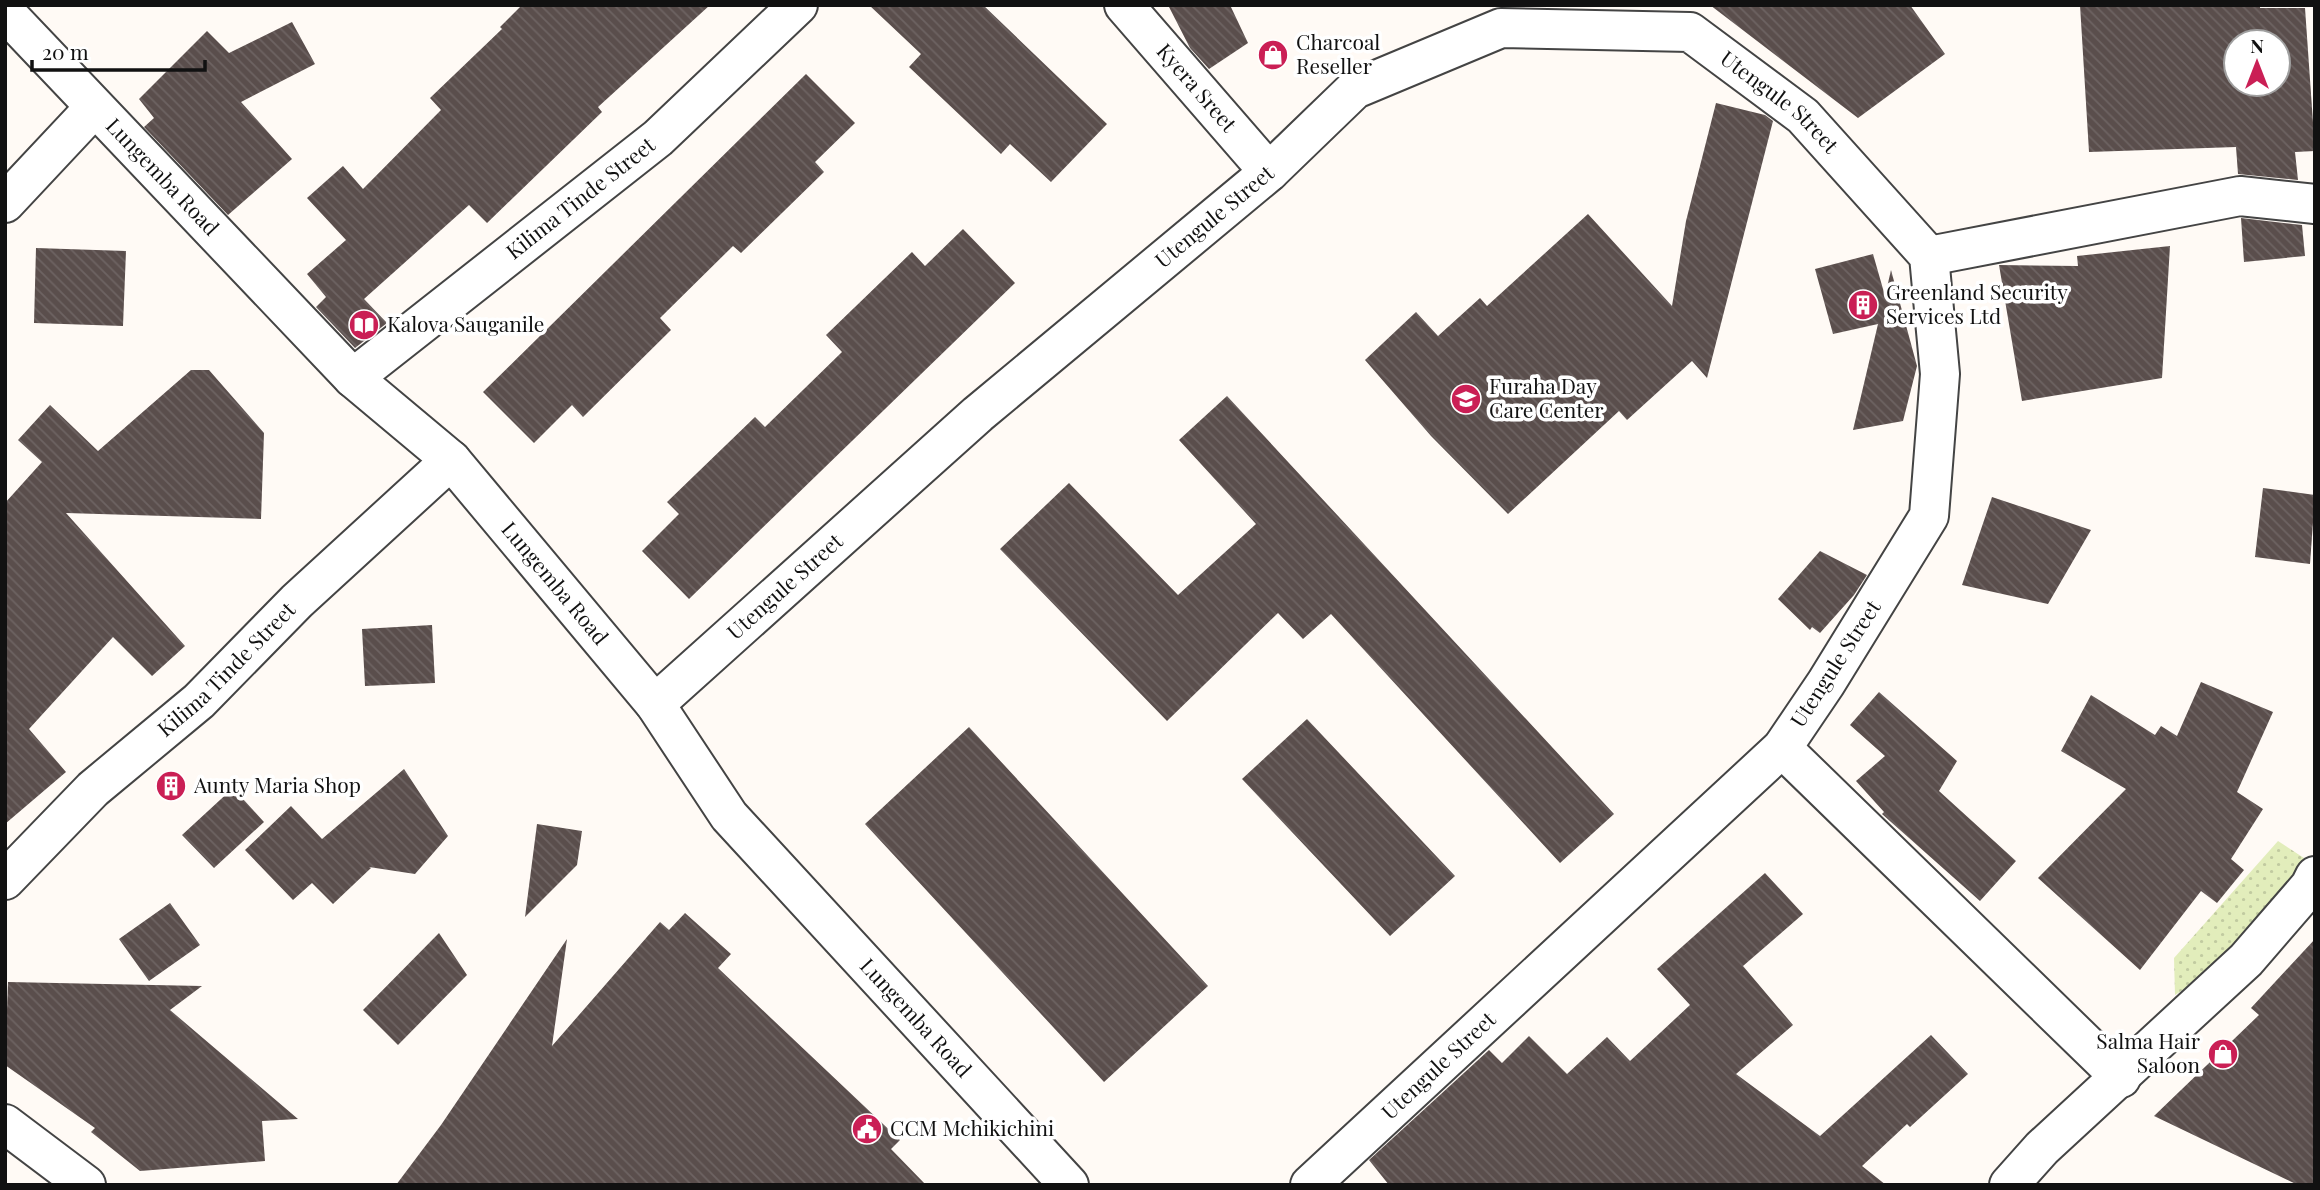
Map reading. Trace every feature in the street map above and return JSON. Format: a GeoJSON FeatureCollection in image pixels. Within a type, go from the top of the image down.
{"type":"FeatureCollection","features":[{"type":"Feature","properties":{"kind":"street","name":"Kilima Tinde Street"},"geometry":{"type":"LineString","coordinates":[[353,379],[658,138],[798,5]]}},
{"type":"Feature","properties":{"kind":"street","name":"Kyera Sreet"},"geometry":{"type":"LineString","coordinates":[[1124,5],[1269,172]]}},
{"type":"Feature","properties":{"kind":"street","name":"Lungemba Road"},"geometry":{"type":"LineString","coordinates":[[5,12],[353,379],[450,460],[655,704],[729,816],[1069,1185]]}},
{"type":"Feature","properties":{"kind":"street","name":"Utengule Street"},"geometry":{"type":"LineString","coordinates":[[655,704],[978,414],[1269,172],[1354,89],[1501,28],[1690,32],[1803,117],[1929,256],[1940,374],[1929,516],[1826,683],[1782,748],[1310,1185]]}},
{"type":"Feature","properties":{"kind":"street"},"geometry":{"type":"LineString","coordinates":[[5,203],[94,108]]}},
{"type":"Feature","properties":{"kind":"street"},"geometry":{"type":"LineString","coordinates":[[1929,256],[2241,196],[2315,204]]}},
{"type":"Feature","properties":{"kind":"street","name":"Kilima Tinde Street"},"geometry":{"type":"LineString","coordinates":[[5,880],[93,789],[199,701],[297,601],[450,460]]}},
{"type":"Feature","properties":{"kind":"street"},"geometry":{"type":"LineString","coordinates":[[1782,748],[2121,1078]]}},
{"type":"Feature","properties":{"kind":"street"},"geometry":{"type":"LineString","coordinates":[[2008,1185],[2042,1148],[2246,960],[2310,886],[2315,876]]}},
{"type":"Feature","properties":{"kind":"street"},"geometry":{"type":"LineString","coordinates":[[5,1124],[86,1185]]}},
{"type":"Feature","properties":{"kind":"green space"},"geometry":{"type":"Polygon","coordinates":[[[2278,841],[2307,860],[2225,963],[2175,995],[2174,958],[2278,841]]]}},
{"type":"Feature","properties":{"kind":"building"},"geometry":{"type":"Polygon","coordinates":[[[522,5],[710,5],[598,107],[602,112],[487,223],[469,205],[364,299],[387,323],[355,348],[316,307],[326,297],[307,274],[346,240],[307,198],[343,166],[363,189],[441,110],[430,98],[502,29],[500,27],[522,5]]]}},
{"type":"Feature","properties":{"kind":"building"},"geometry":{"type":"Polygon","coordinates":[[[869,5],[983,5],[1107,124],[1051,182],[1010,144],[1001,154],[909,67],[921,54],[869,5]]]}},
{"type":"Feature","properties":{"kind":"building"},"geometry":{"type":"Polygon","coordinates":[[[1168,5],[1230,5],[1248,43],[1209,69],[1190,48],[1168,5]]]}},
{"type":"Feature","properties":{"kind":"building"},"geometry":{"type":"Polygon","coordinates":[[[1710,5],[1910,5],[1945,54],[1858,118],[1710,5]]]}},
{"type":"Feature","properties":{"kind":"building"},"geometry":{"type":"Polygon","coordinates":[[[2080,5],[2260,5],[2260,8],[2305,8],[2315,151],[2295,152],[2298,180],[2238,174],[2236,147],[2089,152],[2080,5]]]}},
{"type":"Feature","properties":{"kind":"building"},"geometry":{"type":"Polygon","coordinates":[[[292,22],[315,64],[241,102],[292,159],[228,215],[144,127],[154,118],[139,99],[207,31],[229,53],[292,22]]]}},
{"type":"Feature","properties":{"kind":"building"},"geometry":{"type":"Polygon","coordinates":[[[806,74],[855,123],[815,162],[824,172],[741,253],[733,246],[660,318],[671,330],[583,417],[572,405],[534,443],[483,392],[806,74]]]}},
{"type":"Feature","properties":{"kind":"building"},"geometry":{"type":"Polygon","coordinates":[[[1716,103],[1765,115],[1773,121],[1707,378],[1692,361],[1627,420],[1619,411],[1508,514],[1431,436],[1365,360],[1416,312],[1438,336],[1480,298],[1487,306],[1588,214],[1672,306],[1686,221],[1716,103]]]}},
{"type":"Feature","properties":{"kind":"building"},"geometry":{"type":"Polygon","coordinates":[[[2241,218],[2302,225],[2305,256],[2244,262],[2241,218]]]}},
{"type":"Feature","properties":{"kind":"building"},"geometry":{"type":"Polygon","coordinates":[[[963,229],[1015,283],[689,599],[642,551],[679,514],[667,502],[755,417],[765,427],[842,352],[826,335],[912,252],[925,266],[963,229]]]}},
{"type":"Feature","properties":{"kind":"building"},"geometry":{"type":"Polygon","coordinates":[[[2170,246],[2162,378],[2022,401],[1999,265],[2078,266],[2077,256],[2170,246]]]}},
{"type":"Feature","properties":{"kind":"building"},"geometry":{"type":"Polygon","coordinates":[[[36,248],[126,251],[123,326],[34,323],[36,248]]]}},
{"type":"Feature","properties":{"kind":"building"},"geometry":{"type":"Polygon","coordinates":[[[1873,254],[1885,296],[1891,270],[1917,366],[1903,421],[1853,430],[1878,324],[1833,334],[1815,269],[1873,254]]]}},
{"type":"Feature","properties":{"kind":"building"},"geometry":{"type":"Polygon","coordinates":[[[191,370],[209,370],[264,433],[261,519],[66,513],[185,646],[152,676],[113,637],[29,729],[66,772],[5,824],[5,503],[42,462],[18,440],[50,405],[98,451],[191,370]]]}},
{"type":"Feature","properties":{"kind":"building"},"geometry":{"type":"Polygon","coordinates":[[[1227,396],[1614,814],[1560,863],[1331,614],[1303,639],[1278,613],[1167,721],[1000,549],[1069,483],[1178,595],[1256,524],[1179,440],[1227,396]]]}},
{"type":"Feature","properties":{"kind":"building"},"geometry":{"type":"Polygon","coordinates":[[[2263,488],[2315,495],[2310,564],[2255,557],[2263,488]]]}},
{"type":"Feature","properties":{"kind":"building"},"geometry":{"type":"Polygon","coordinates":[[[1992,497],[2091,530],[2048,604],[1962,585],[1992,497]]]}},
{"type":"Feature","properties":{"kind":"building"},"geometry":{"type":"Polygon","coordinates":[[[1820,551],[1867,575],[1854,595],[1820,633],[1812,627],[1810,630],[1778,599],[1820,551]]]}},
{"type":"Feature","properties":{"kind":"building"},"geometry":{"type":"Polygon","coordinates":[[[432,625],[435,683],[365,686],[362,629],[432,625]]]}},
{"type":"Feature","properties":{"kind":"building"},"geometry":{"type":"Polygon","coordinates":[[[2201,682],[2273,712],[2237,792],[2263,809],[2231,859],[2244,870],[2217,903],[2201,891],[2140,970],[2038,878],[2126,789],[2061,751],[2091,695],[2155,735],[2161,726],[2177,736],[2201,682]]]}},
{"type":"Feature","properties":{"kind":"building"},"geometry":{"type":"Polygon","coordinates":[[[1879,692],[1957,761],[1939,791],[2016,861],[1980,901],[1882,814],[1884,812],[1856,781],[1885,756],[1850,725],[1879,692]]]}},
{"type":"Feature","properties":{"kind":"building"},"geometry":{"type":"Polygon","coordinates":[[[1307,719],[1455,876],[1390,936],[1242,779],[1307,719]]]}},
{"type":"Feature","properties":{"kind":"building"},"geometry":{"type":"Polygon","coordinates":[[[969,727],[1208,986],[1104,1082],[865,824],[969,727]]]}},
{"type":"Feature","properties":{"kind":"building"},"geometry":{"type":"Polygon","coordinates":[[[404,769],[448,836],[415,874],[369,867],[371,868],[333,904],[312,883],[293,900],[245,850],[291,806],[322,839],[404,769]]]}},
{"type":"Feature","properties":{"kind":"building"},"geometry":{"type":"Polygon","coordinates":[[[233,788],[264,822],[214,868],[182,835],[233,788]]]}},
{"type":"Feature","properties":{"kind":"building"},"geometry":{"type":"Polygon","coordinates":[[[537,824],[582,831],[577,865],[525,917],[537,824]]]}},
{"type":"Feature","properties":{"kind":"building"},"geometry":{"type":"Polygon","coordinates":[[[1765,873],[1803,914],[1743,966],[1793,1025],[1736,1074],[1820,1136],[1931,1035],[1968,1074],[1910,1127],[1907,1124],[1862,1166],[1886,1185],[1389,1185],[1369,1160],[1489,1050],[1502,1063],[1529,1036],[1567,1074],[1607,1037],[1630,1061],[1690,1005],[1657,969],[1765,873]]]}},
{"type":"Feature","properties":{"kind":"building"},"geometry":{"type":"Polygon","coordinates":[[[170,903],[200,945],[149,981],[119,939],[170,903]]]}},
{"type":"Feature","properties":{"kind":"building"},"geometry":{"type":"Polygon","coordinates":[[[685,913],[731,954],[718,968],[900,1140],[891,1149],[926,1185],[396,1185],[441,1125],[567,939],[552,1046],[660,922],[669,930],[685,913]]]}},
{"type":"Feature","properties":{"kind":"building"},"geometry":{"type":"Polygon","coordinates":[[[439,933],[467,975],[398,1045],[363,1010],[439,933]]]}},
{"type":"Feature","properties":{"kind":"building"},"geometry":{"type":"Polygon","coordinates":[[[2315,939],[2315,1185],[2298,1185],[2154,1116],[2259,1015],[2251,1008],[2315,939]]]}},
{"type":"Feature","properties":{"kind":"building"},"geometry":{"type":"Polygon","coordinates":[[[8,982],[202,986],[170,1010],[298,1119],[262,1121],[265,1161],[140,1171],[91,1132],[95,1128],[5,1065],[8,982]]]}},
{"type":"Feature","properties":{"kind":"place","name":"Charcoal Reseller"},"geometry":{"type":"Point","coordinates":[1273,55]}},
{"type":"Feature","properties":{"kind":"place","name":"Greenland Security Services Ltd"},"geometry":{"type":"Point","coordinates":[1863,305]}},
{"type":"Feature","properties":{"kind":"place","name":"Kalova Sauganile"},"geometry":{"type":"Point","coordinates":[364,325]}},
{"type":"Feature","properties":{"kind":"place","name":"Furaha Day Care Center"},"geometry":{"type":"Point","coordinates":[1466,399]}},
{"type":"Feature","properties":{"kind":"place","name":"Aunty Maria Shop"},"geometry":{"type":"Point","coordinates":[171,786]}},
{"type":"Feature","properties":{"kind":"place","name":"Salma Hair Saloon"},"geometry":{"type":"Point","coordinates":[2223,1054]}},
{"type":"Feature","properties":{"kind":"place","name":"CCM Mchikichini"},"geometry":{"type":"Point","coordinates":[867,1129]}}]}
